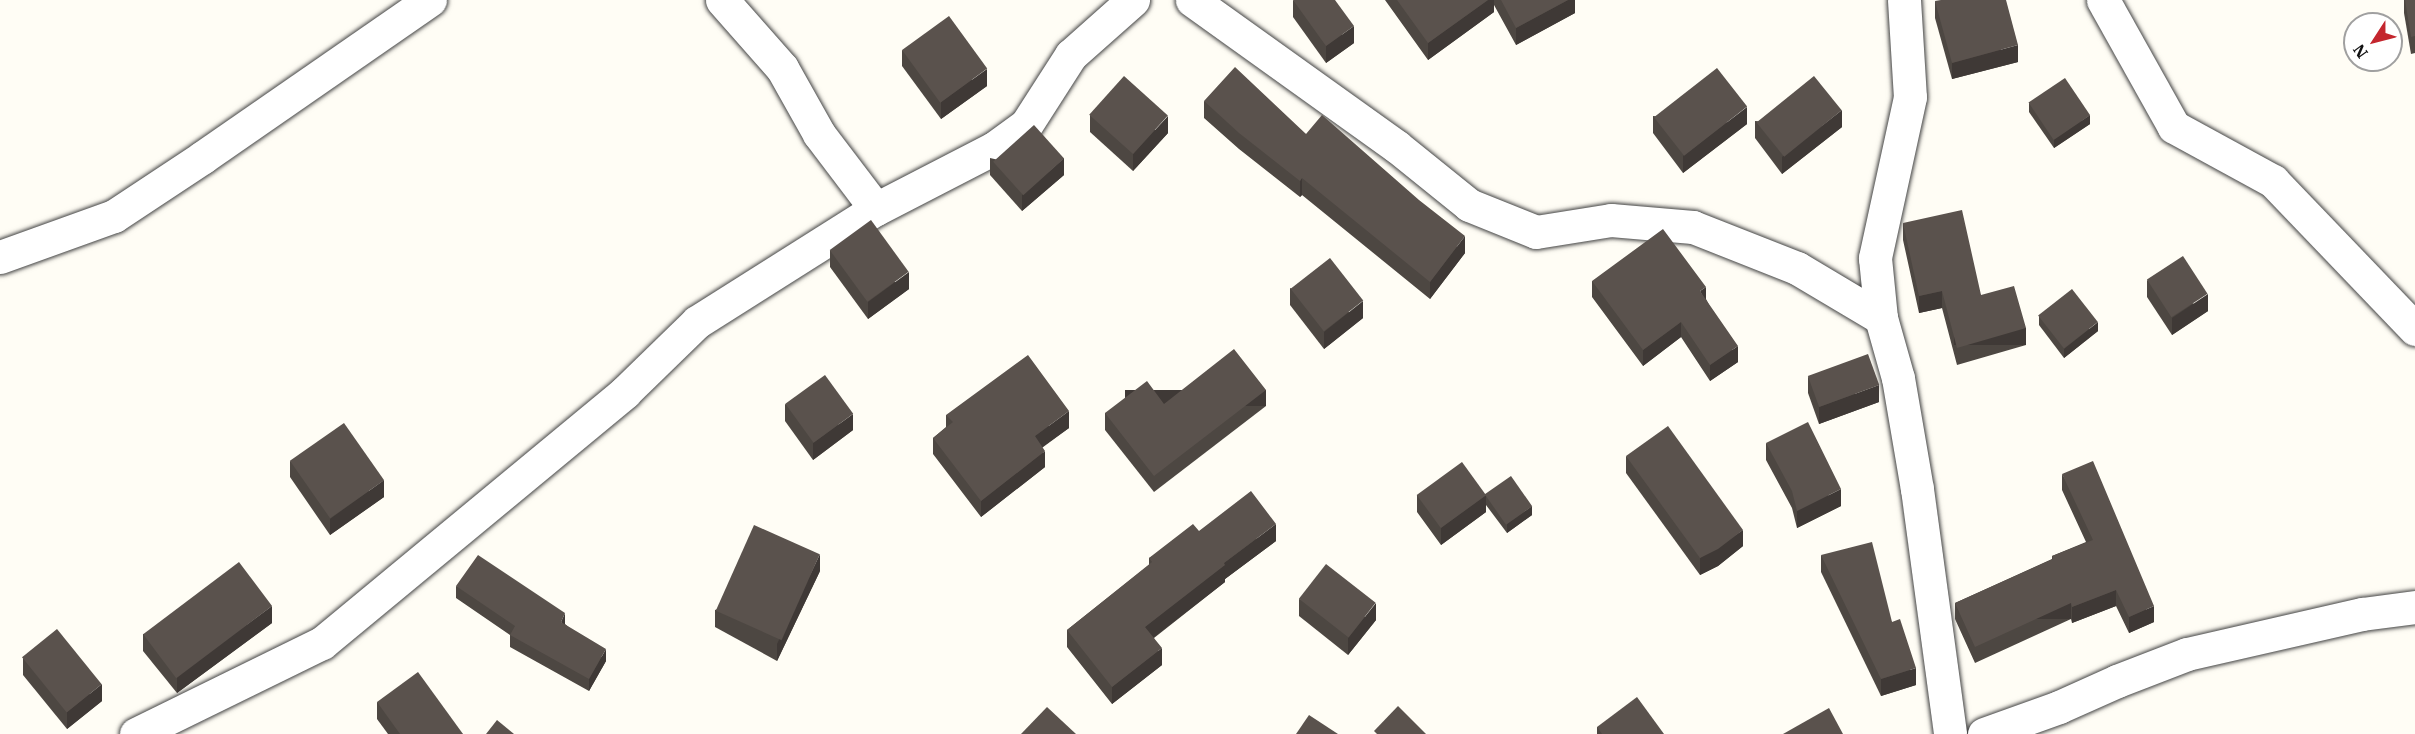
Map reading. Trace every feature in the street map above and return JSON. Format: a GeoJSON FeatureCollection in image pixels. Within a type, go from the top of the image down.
{"type":"FeatureCollection","features":[{"type":"Feature","properties":{"kind":"street"},"geometry":{"type":"LineString","coordinates":[[0,257],[114,216],[430,0]]}},
{"type":"Feature","properties":{"kind":"street"},"geometry":{"type":"LineString","coordinates":[[722,0],[782,68],[819,134],[876,209]]}},
{"type":"Feature","properties":{"kind":"street"},"geometry":{"type":"LineString","coordinates":[[136,734],[322,643],[625,392],[697,322],[876,209],[994,148],[1026,125],[1071,55],[1133,0]]}},
{"type":"Feature","properties":{"kind":"street"},"geometry":{"type":"LineString","coordinates":[[1192,0],[1396,146],[1469,205],[1536,232],[1611,220],[1694,226],[1797,268],[1881,318]]}},
{"type":"Feature","properties":{"kind":"street"},"geometry":{"type":"LineString","coordinates":[[1904,0],[1910,97],[1875,258],[1881,318],[1898,378],[1917,489],[1950,734]]}},
{"type":"Feature","properties":{"kind":"street"},"geometry":{"type":"LineString","coordinates":[[2103,0],[2174,128],[2273,181],[2415,329]]}},
{"type":"Feature","properties":{"kind":"street"},"geometry":{"type":"LineString","coordinates":[[1983,734],[2060,707],[2187,654],[2362,614],[2415,607]]}},
{"type":"Feature","properties":{"kind":"building"},"geometry":{"type":"Polygon","coordinates":[[[1293,0],[1335,0],[1354,26],[1326,46],[1293,0]]]}},
{"type":"Feature","properties":{"kind":"building"},"geometry":{"type":"Polygon","coordinates":[[[1397,0],[1488,0],[1428,43],[1397,0]]]}},
{"type":"Feature","properties":{"kind":"building"},"geometry":{"type":"Polygon","coordinates":[[[1501,0],[1568,0],[1516,28],[1501,0]]]}},
{"type":"Feature","properties":{"kind":"building"},"geometry":{"type":"Polygon","coordinates":[[[2006,0],[2018,45],[1952,63],[1935,1],[2006,0]]]}},
{"type":"Feature","properties":{"kind":"building"},"geometry":{"type":"Polygon","coordinates":[[[2405,0],[2415,0],[2415,36],[2411,37],[2405,0]]]}},
{"type":"Feature","properties":{"kind":"building"},"geometry":{"type":"Polygon","coordinates":[[[949,16],[987,69],[940,103],[902,50],[949,16]]]}},
{"type":"Feature","properties":{"kind":"building"},"geometry":{"type":"Polygon","coordinates":[[[1235,67],[1306,134],[1322,115],[1419,200],[1465,236],[1430,282],[1302,178],[1300,181],[1239,133],[1204,101],[1235,67]]]}},
{"type":"Feature","properties":{"kind":"building"},"geometry":{"type":"Polygon","coordinates":[[[1717,68],[1747,107],[1684,156],[1654,117],[1717,68]]]}},
{"type":"Feature","properties":{"kind":"building"},"geometry":{"type":"Polygon","coordinates":[[[1124,76],[1168,115],[1133,154],[1089,115],[1124,76]]]}},
{"type":"Feature","properties":{"kind":"building"},"geometry":{"type":"Polygon","coordinates":[[[1814,76],[1842,110],[1784,157],[1756,123],[1814,76]]]}},
{"type":"Feature","properties":{"kind":"building"},"geometry":{"type":"Polygon","coordinates":[[[2065,78],[2090,115],[2054,140],[2029,103],[2065,78]]]}},
{"type":"Feature","properties":{"kind":"building"},"geometry":{"type":"Polygon","coordinates":[[[1034,125],[1064,158],[1023,195],[993,162],[1034,125]]]}},
{"type":"Feature","properties":{"kind":"building"},"geometry":{"type":"Polygon","coordinates":[[[1962,210],[1981,295],[2014,286],[2026,328],[1957,348],[1942,291],[1919,296],[1903,223],[1962,210]]]}},
{"type":"Feature","properties":{"kind":"building"},"geometry":{"type":"Polygon","coordinates":[[[871,220],[909,272],[867,302],[830,250],[871,220]]]}},
{"type":"Feature","properties":{"kind":"building"},"geometry":{"type":"Polygon","coordinates":[[[1663,229],[1706,287],[1700,291],[1738,346],[1710,365],[1681,322],[1643,350],[1592,281],[1663,229]]]}},
{"type":"Feature","properties":{"kind":"building"},"geometry":{"type":"Polygon","coordinates":[[[2183,256],[2208,294],[2171,317],[2147,279],[2183,256]]]}},
{"type":"Feature","properties":{"kind":"building"},"geometry":{"type":"Polygon","coordinates":[[[1330,258],[1363,301],[1324,331],[1291,289],[1330,258]]]}},
{"type":"Feature","properties":{"kind":"building"},"geometry":{"type":"Polygon","coordinates":[[[2072,289],[2098,322],[2064,349],[2038,315],[2072,289]]]}},
{"type":"Feature","properties":{"kind":"building"},"geometry":{"type":"Polygon","coordinates":[[[1234,349],[1266,390],[1154,476],[1105,413],[1147,381],[1164,404],[1234,349]]]}},
{"type":"Feature","properties":{"kind":"building"},"geometry":{"type":"Polygon","coordinates":[[[1868,354],[1879,385],[1819,407],[1808,376],[1868,354]]]}},
{"type":"Feature","properties":{"kind":"building"},"geometry":{"type":"Polygon","coordinates":[[[1028,355],[1069,411],[1035,436],[1045,451],[981,501],[933,438],[953,422],[946,415],[1028,355]]]}},
{"type":"Feature","properties":{"kind":"building"},"geometry":{"type":"Polygon","coordinates":[[[825,375],[853,414],[814,443],[785,404],[825,375]]]}},
{"type":"Feature","properties":{"kind":"building"},"geometry":{"type":"Polygon","coordinates":[[[1808,422],[1841,489],[1797,511],[1792,491],[1766,443],[1808,422]]]}},
{"type":"Feature","properties":{"kind":"building"},"geometry":{"type":"Polygon","coordinates":[[[344,423],[384,480],[330,518],[290,461],[344,423]]]}},
{"type":"Feature","properties":{"kind":"building"},"geometry":{"type":"Polygon","coordinates":[[[1668,426],[1743,530],[1718,549],[1700,558],[1626,456],[1668,426]]]}},
{"type":"Feature","properties":{"kind":"building"},"geometry":{"type":"Polygon","coordinates":[[[2093,461],[2154,606],[2129,617],[2116,590],[2072,607],[2071,603],[1975,647],[1955,603],[2053,559],[2052,556],[2093,540],[2062,474],[2093,461]]]}},
{"type":"Feature","properties":{"kind":"building"},"geometry":{"type":"Polygon","coordinates":[[[1462,462],[1486,495],[1441,528],[1417,495],[1462,462]]]}},
{"type":"Feature","properties":{"kind":"building"},"geometry":{"type":"Polygon","coordinates":[[[1511,476],[1532,506],[1506,525],[1485,494],[1511,476]]]}},
{"type":"Feature","properties":{"kind":"building"},"geometry":{"type":"Polygon","coordinates":[[[1251,491],[1276,524],[1145,627],[1162,648],[1112,687],[1067,630],[1152,562],[1149,558],[1193,524],[1199,531],[1251,491]]]}},
{"type":"Feature","properties":{"kind":"building"},"geometry":{"type":"Polygon","coordinates":[[[754,525],[820,554],[782,640],[716,611],[754,525]]]}},
{"type":"Feature","properties":{"kind":"building"},"geometry":{"type":"Polygon","coordinates":[[[1872,542],[1892,622],[1900,619],[1916,668],[1881,679],[1821,555],[1872,542]]]}},
{"type":"Feature","properties":{"kind":"building"},"geometry":{"type":"Polygon","coordinates":[[[478,555],[565,613],[561,622],[606,649],[589,679],[510,635],[515,626],[456,586],[478,555]]]}},
{"type":"Feature","properties":{"kind":"building"},"geometry":{"type":"Polygon","coordinates":[[[239,562],[272,606],[176,678],[143,634],[239,562]]]}},
{"type":"Feature","properties":{"kind":"building"},"geometry":{"type":"Polygon","coordinates":[[[1326,564],[1376,603],[1349,637],[1299,599],[1326,564]]]}},
{"type":"Feature","properties":{"kind":"building"},"geometry":{"type":"Polygon","coordinates":[[[57,629],[102,684],[67,712],[22,657],[57,629]]]}},
{"type":"Feature","properties":{"kind":"building"},"geometry":{"type":"Polygon","coordinates":[[[418,672],[463,734],[400,734],[377,702],[418,672]]]}},
{"type":"Feature","properties":{"kind":"building"},"geometry":{"type":"Polygon","coordinates":[[[1637,697],[1664,734],[1602,734],[1597,727],[1637,697]]]}},
{"type":"Feature","properties":{"kind":"building"},"geometry":{"type":"Polygon","coordinates":[[[1398,706],[1426,734],[1377,734],[1374,731],[1398,706]]]}},
{"type":"Feature","properties":{"kind":"building"},"geometry":{"type":"Polygon","coordinates":[[[1047,707],[1076,734],[1021,734],[1047,707]]]}},
{"type":"Feature","properties":{"kind":"building"},"geometry":{"type":"Polygon","coordinates":[[[1829,708],[1843,734],[1783,734],[1829,708]]]}},
{"type":"Feature","properties":{"kind":"building"},"geometry":{"type":"Polygon","coordinates":[[[1309,715],[1338,734],[1296,734],[1309,715]]]}},
{"type":"Feature","properties":{"kind":"building"},"geometry":{"type":"Polygon","coordinates":[[[497,720],[514,734],[486,734],[497,720]]]}}]}
